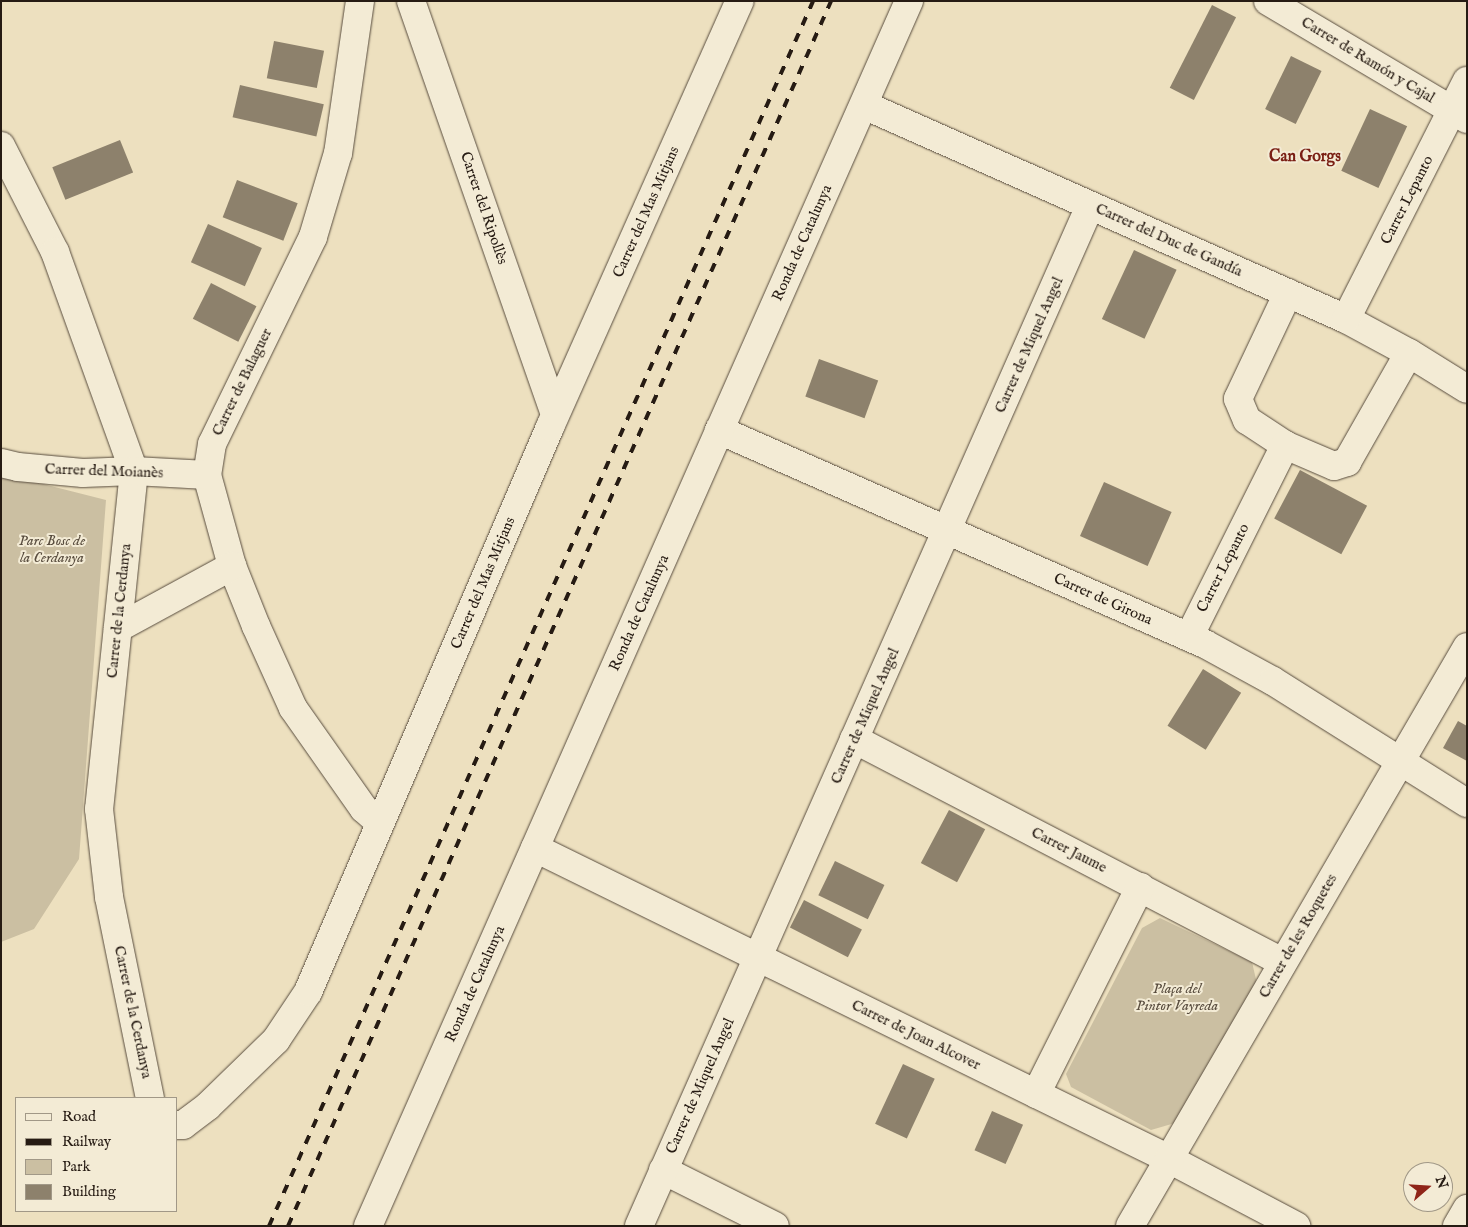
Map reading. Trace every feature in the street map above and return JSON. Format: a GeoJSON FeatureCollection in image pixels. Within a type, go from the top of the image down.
{"type":"FeatureCollection","features":[{"type":"Feature","properties":{"kind":"street","name":"Carrer de Balaguer"},"geometry":{"type":"LineString","coordinates":[[360,1],[338,153],[313,237],[212,444],[207,475],[232,566],[256,626],[293,708],[364,809],[380,822]]}},
{"type":"Feature","properties":{"kind":"street","name":"Carrer del Ripollès"},"geometry":{"type":"LineString","coordinates":[[411,1],[555,414]]}},
{"type":"Feature","properties":{"kind":"street","name":"Carrer del Mas Mitjans"},"geometry":{"type":"LineString","coordinates":[[178,1125],[183,1125],[208,1106],[276,1040],[308,992],[555,414],[740,1]]}},
{"type":"Feature","properties":{"kind":"street","name":"Ronda de Catalunya"},"geometry":{"type":"LineString","coordinates":[[368,1226],[910,1]]}},
{"type":"Feature","properties":{"kind":"street","name":"Carrer de Ramón y Cajal"},"geometry":{"type":"LineString","coordinates":[[1268,1],[1459,115]]}},
{"type":"Feature","properties":{"kind":"street","name":"Carrer Lepanto"},"geometry":{"type":"LineString","coordinates":[[1346,318],[1459,115],[1467,81]]}},
{"type":"Feature","properties":{"kind":"street","name":"Carrer del Duc de Gandía"},"geometry":{"type":"LineString","coordinates":[[864,105],[1346,318],[1410,353],[1467,389]]}},
{"type":"Feature","properties":{"kind":"street","name":"Carrer de la Cerdanya"},"geometry":{"type":"LineString","coordinates":[[1,146],[55,252],[134,471],[99,809],[109,897],[150,1097]]}},
{"type":"Feature","properties":{"kind":"street","name":"Carrer de Miquel Angel"},"geometry":{"type":"LineString","coordinates":[[639,1226],[756,957],[1090,206]]}},
{"type":"Feature","properties":{"kind":"street"},"geometry":{"type":"LineString","coordinates":[[1288,293],[1238,399],[1247,420],[1285,445],[1334,466],[1347,462],[1410,353]]}},
{"type":"Feature","properties":{"kind":"street","name":"Carrer de Girona"},"geometry":{"type":"LineString","coordinates":[[720,430],[1189,636],[1274,681],[1467,803]]}},
{"type":"Feature","properties":{"kind":"street","name":"Carrer Lepanto"},"geometry":{"type":"LineString","coordinates":[[1189,636],[1285,445]]}},
{"type":"Feature","properties":{"kind":"street","name":"Carrer del Moianès"},"geometry":{"type":"LineString","coordinates":[[1,463],[18,467],[82,473],[134,471],[207,475]]}},
{"type":"Feature","properties":{"kind":"street"},"geometry":{"type":"LineString","coordinates":[[118,628],[232,566]]}},
{"type":"Feature","properties":{"kind":"street","name":"Carrer de les Roquetes"},"geometry":{"type":"LineString","coordinates":[[1130,1226],[1467,647]]}},
{"type":"Feature","properties":{"kind":"street","name":"Carrer Jaume"},"geometry":{"type":"LineString","coordinates":[[854,739],[1283,962]]}},
{"type":"Feature","properties":{"kind":"street","name":"Carrer de Joan Alcover"},"geometry":{"type":"LineString","coordinates":[[535,848],[1169,1159],[1296,1226]]}},
{"type":"Feature","properties":{"kind":"street"},"geometry":{"type":"LineString","coordinates":[[1036,1094],[1140,887]]}},
{"type":"Feature","properties":{"kind":"street"},"geometry":{"type":"LineString","coordinates":[[663,1170],[775,1226]]}},
{"type":"Feature","properties":{"kind":"street"},"geometry":{"type":"LineString","coordinates":[[1457,1226],[1467,1209]]}},
{"type":"Feature","properties":{"kind":"green space","name":"Parc Bosc de la Cerdanya"},"geometry":{"type":"Polygon","coordinates":[[[1,470],[39,483],[106,500],[79,859],[34,929],[1,942],[1,470]]]}},
{"type":"Feature","properties":{"kind":"green space","name":"Plaça del Pintor Vayreda"},"geometry":{"type":"Polygon","coordinates":[[[1160,918],[1252,962],[1257,984],[1175,1123],[1151,1130],[1071,1087],[1066,1074],[1142,928],[1160,918]]]}},
{"type":"Feature","properties":{"kind":"building"},"geometry":{"type":"Polygon","coordinates":[[[1212,5],[1236,17],[1194,100],[1170,88],[1212,5]]]}},
{"type":"Feature","properties":{"kind":"building"},"geometry":{"type":"Polygon","coordinates":[[[274,41],[324,51],[317,88],[267,78],[274,41]]]}},
{"type":"Feature","properties":{"kind":"building"},"geometry":{"type":"Polygon","coordinates":[[[1291,56],[1322,71],[1296,124],[1265,109],[1291,56]]]}},
{"type":"Feature","properties":{"kind":"building"},"geometry":{"type":"Polygon","coordinates":[[[240,85],[324,104],[316,137],[233,117],[240,85]]]}},
{"type":"Feature","properties":{"kind":"building"},"geometry":{"type":"Polygon","coordinates":[[[1370,109],[1407,126],[1378,188],[1341,171],[1370,109]]]}},
{"type":"Feature","properties":{"kind":"building"},"geometry":{"type":"Polygon","coordinates":[[[120,140],[133,172],[65,200],[52,167],[120,140]]]}},
{"type":"Feature","properties":{"kind":"building"},"geometry":{"type":"Polygon","coordinates":[[[237,180],[298,203],[283,241],[223,217],[237,180]]]}},
{"type":"Feature","properties":{"kind":"building"},"geometry":{"type":"Polygon","coordinates":[[[208,224],[262,248],[245,286],[191,262],[208,224]]]}},
{"type":"Feature","properties":{"kind":"building"},"geometry":{"type":"Polygon","coordinates":[[[1134,250],[1177,270],[1144,339],[1102,319],[1134,250]]]}},
{"type":"Feature","properties":{"kind":"building"},"geometry":{"type":"Polygon","coordinates":[[[211,283],[256,306],[238,342],[193,319],[211,283]]]}},
{"type":"Feature","properties":{"kind":"building"},"geometry":{"type":"Polygon","coordinates":[[[819,359],[878,381],[865,418],[805,397],[819,359]]]}},
{"type":"Feature","properties":{"kind":"building"},"geometry":{"type":"Polygon","coordinates":[[[1300,470],[1367,506],[1341,554],[1274,519],[1300,470]]]}},
{"type":"Feature","properties":{"kind":"building"},"geometry":{"type":"Polygon","coordinates":[[[1104,482],[1172,512],[1148,566],[1080,536],[1104,482]]]}},
{"type":"Feature","properties":{"kind":"building"},"geometry":{"type":"Polygon","coordinates":[[[1203,669],[1241,693],[1206,750],[1167,726],[1203,669]]]}},
{"type":"Feature","properties":{"kind":"building"},"geometry":{"type":"Polygon","coordinates":[[[1458,721],[1467,726],[1467,761],[1443,748],[1458,721]]]}},
{"type":"Feature","properties":{"kind":"building"},"geometry":{"type":"Polygon","coordinates":[[[949,810],[985,829],[957,882],[921,863],[949,810]]]}},
{"type":"Feature","properties":{"kind":"building"},"geometry":{"type":"Polygon","coordinates":[[[835,861],[884,885],[868,919],[818,895],[835,861]]]}},
{"type":"Feature","properties":{"kind":"building"},"geometry":{"type":"Polygon","coordinates":[[[804,900],[862,930],[848,957],[790,928],[804,900]]]}},
{"type":"Feature","properties":{"kind":"building"},"geometry":{"type":"Polygon","coordinates":[[[903,1064],[935,1079],[907,1139],[875,1124],[903,1064]]]}},
{"type":"Feature","properties":{"kind":"building"},"geometry":{"type":"Polygon","coordinates":[[[992,1111],[1023,1125],[1006,1164],[975,1150],[992,1111]]]}},
{"type":"Feature","properties":{"kind":"railway"},"geometry":{"type":"LineString","coordinates":[[269,1226],[813,1]]}},
{"type":"Feature","properties":{"kind":"railway"},"geometry":{"type":"LineString","coordinates":[[288,1226],[831,1]]}},
{"type":"Feature","properties":{"kind":"district","name":"Can Gorgs"},"geometry":{"type":"Point","coordinates":[1305,157]}}]}
